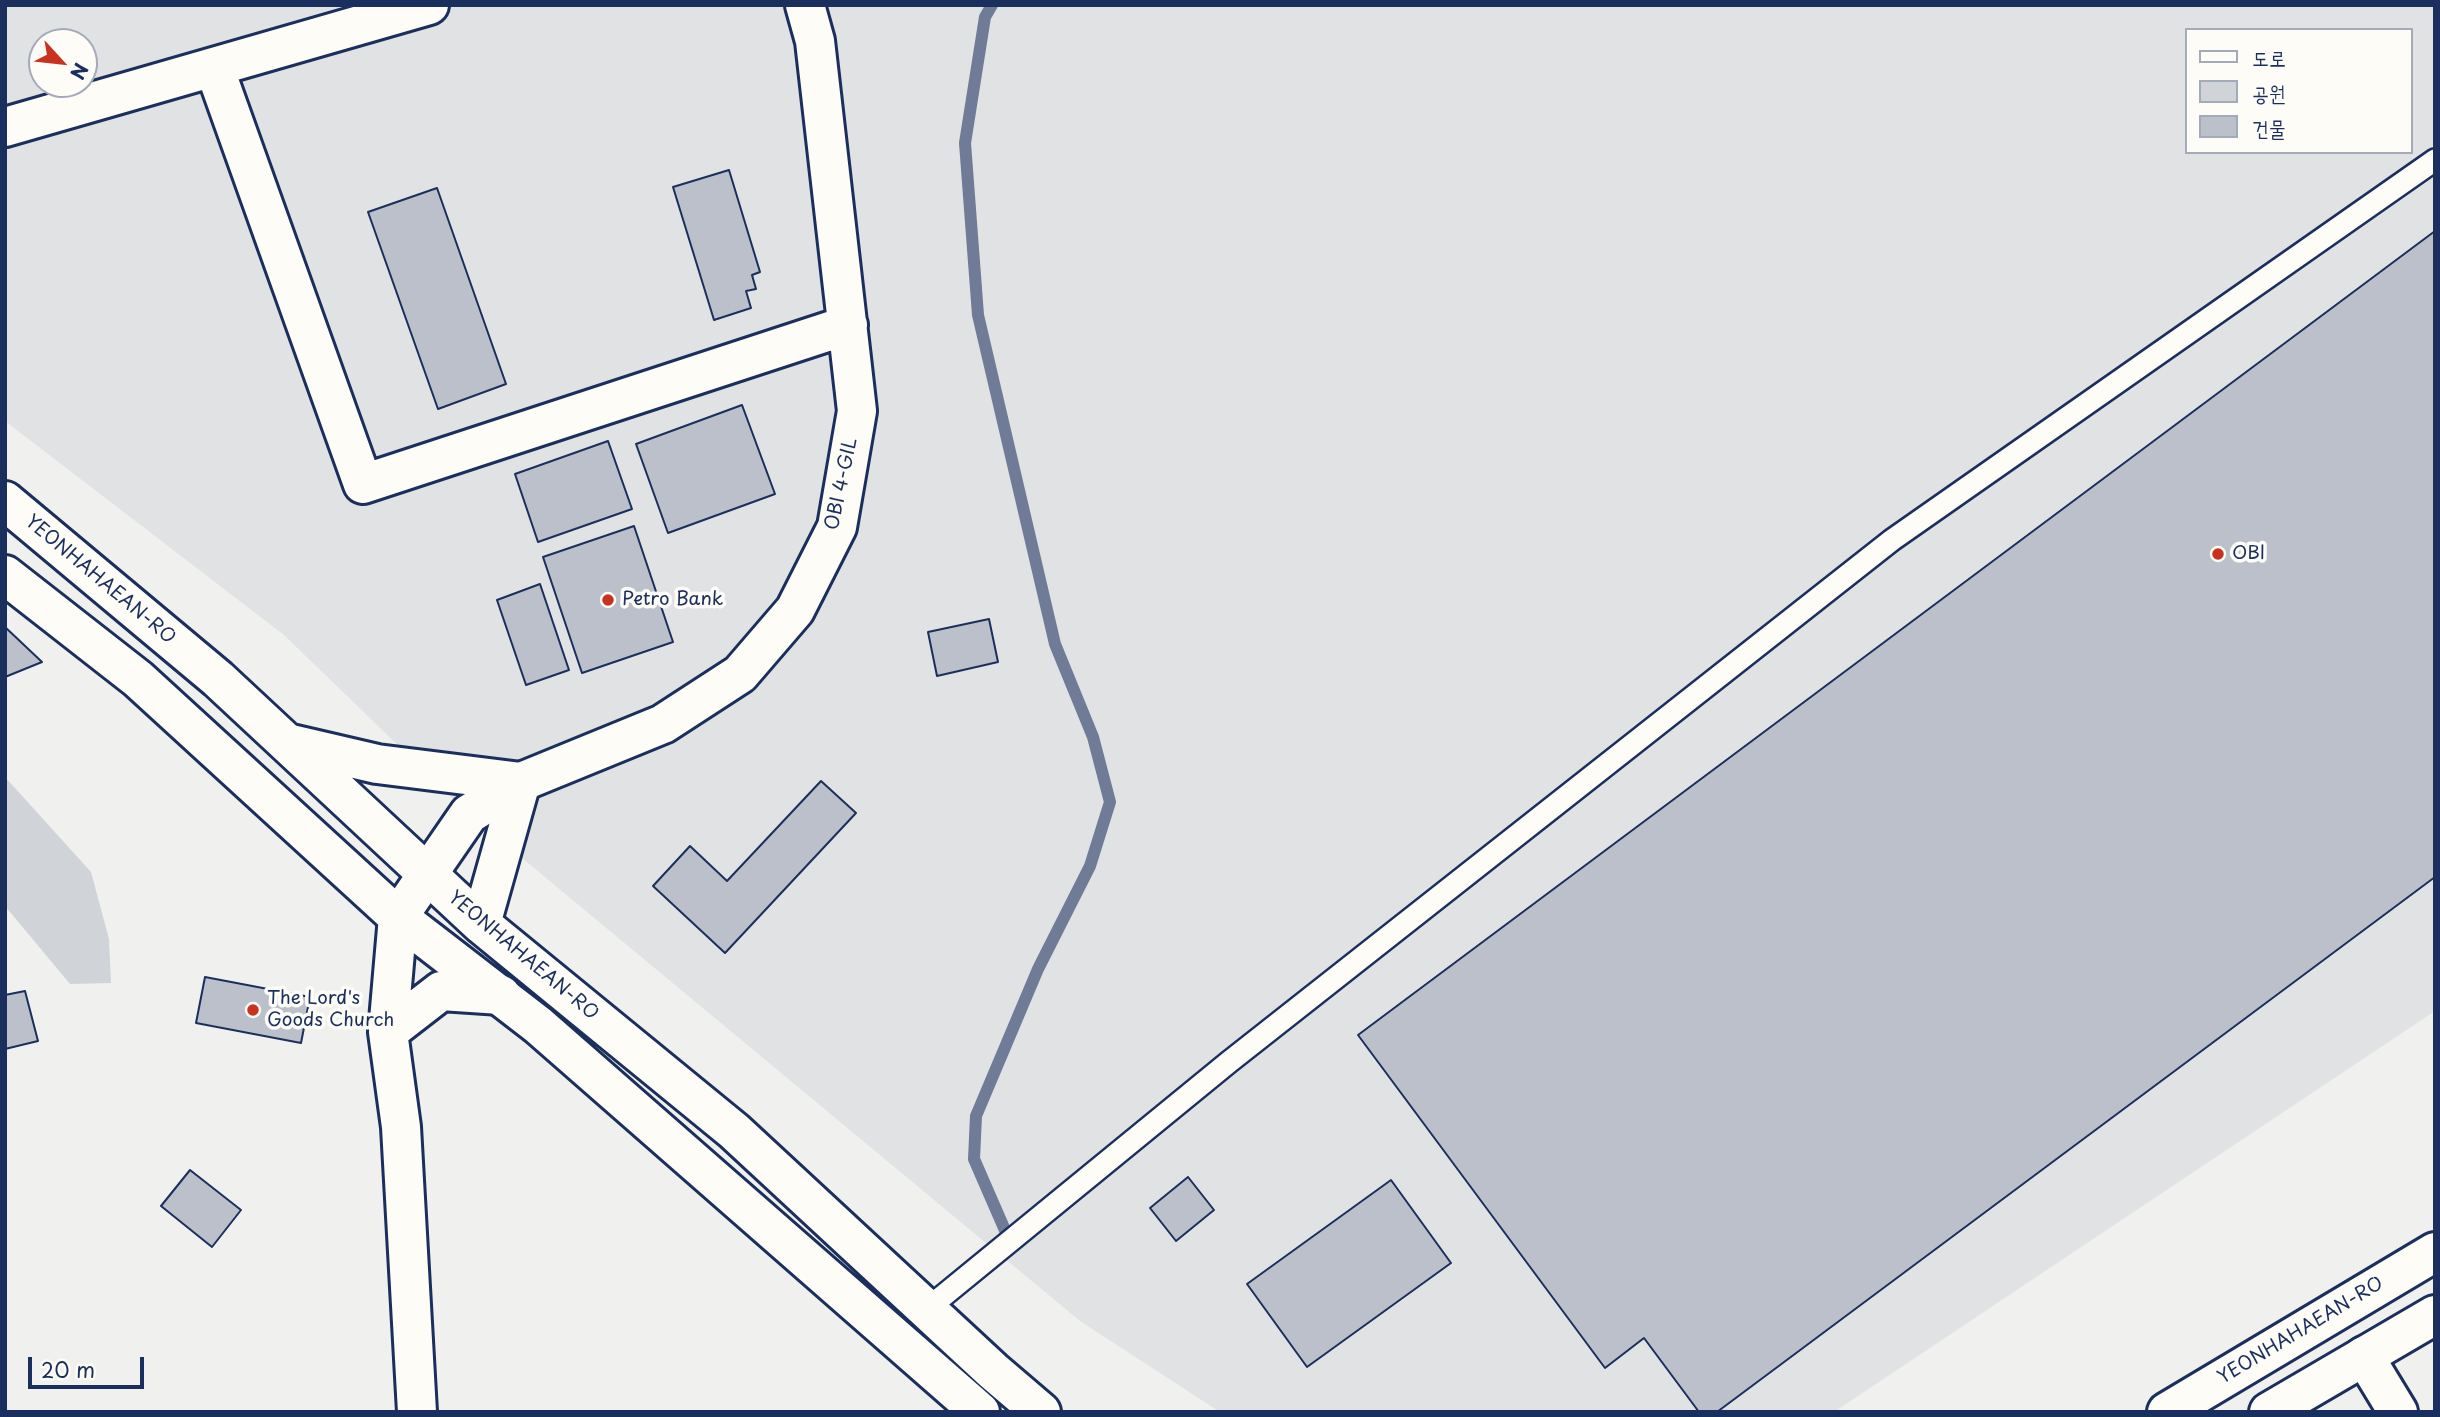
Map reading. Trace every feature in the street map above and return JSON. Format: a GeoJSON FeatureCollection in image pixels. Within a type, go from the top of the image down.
{"type":"FeatureCollection","features":[{"type":"Feature","properties":{"kind":"street"},"geometry":{"type":"LineString","coordinates":[[5,127],[429,5]]}},
{"type":"Feature","properties":{"kind":"street","name":"OBI 4-GIL"},"geometry":{"type":"LineString","coordinates":[[398,917],[469,814],[520,782],[663,724],[740,674],[795,610],[837,527],[857,411],[815,41],[805,5]]}},
{"type":"Feature","properties":{"kind":"street"},"geometry":{"type":"LineString","coordinates":[[214,67],[363,484],[848,326]]}},
{"type":"Feature","properties":{"kind":"street","name":"YEONHAHAEAN-RO"},"geometry":{"type":"LineString","coordinates":[[5,501],[218,679],[481,924],[733,1131],[1041,1412]]}},
{"type":"Feature","properties":{"kind":"street"},"geometry":{"type":"LineString","coordinates":[[5,575],[138,679],[398,917],[538,1025],[980,1412]]}},
{"type":"Feature","properties":{"kind":"street"},"geometry":{"type":"LineString","coordinates":[[288,744],[377,764],[520,782],[481,924]]}},
{"type":"Feature","properties":{"kind":"street"},"geometry":{"type":"LineString","coordinates":[[398,917],[388,1032],[401,1128],[417,1412]]}},
{"type":"Feature","properties":{"kind":"street"},"geometry":{"type":"LineString","coordinates":[[388,1032],[441,991],[501,995]]}},
{"type":"Feature","properties":{"kind":"street","name":"YEONHAHAEAN-RO"},"geometry":{"type":"LineString","coordinates":[[2167,1412],[2435,1251]]}},
{"type":"Feature","properties":{"kind":"street"},"geometry":{"type":"LineString","coordinates":[[2269,1412],[2435,1315]]}},
{"type":"Feature","properties":{"kind":"street"},"geometry":{"type":"LineString","coordinates":[[2364,1356],[2398,1412]]}},
{"type":"Feature","properties":{"kind":"lane"},"geometry":{"type":"LineString","coordinates":[[927,1309],[1229,1062],[1892,540],[2435,160]]}},
{"type":"Feature","properties":{"kind":"shaded area"},"geometry":{"type":"Polygon","coordinates":[[[5,5],[2435,5],[2435,1011],[1834,1412],[1220,1412],[1080,1321],[469,814],[284,635],[5,421],[5,5]]]}},
{"type":"Feature","properties":{"kind":"green space"},"geometry":{"type":"Polygon","coordinates":[[[5,777],[91,872],[109,939],[111,983],[70,984],[5,906],[5,777]]]}},
{"type":"Feature","properties":{"kind":"building"},"geometry":{"type":"Polygon","coordinates":[[[729,170],[760,272],[752,275],[756,289],[746,291],[751,308],[714,320],[673,187],[729,170]]]}},
{"type":"Feature","properties":{"kind":"building"},"geometry":{"type":"Polygon","coordinates":[[[437,188],[506,384],[438,409],[368,212],[437,188]]]}},
{"type":"Feature","properties":{"kind":"building","name":"OBI"},"geometry":{"type":"Polygon","coordinates":[[[2435,231],[2435,877],[1717,1412],[1699,1412],[1644,1338],[1605,1368],[1358,1035],[2435,231]]]}},
{"type":"Feature","properties":{"kind":"building"},"geometry":{"type":"Polygon","coordinates":[[[742,405],[775,494],[668,533],[636,444],[742,405]]]}},
{"type":"Feature","properties":{"kind":"building"},"geometry":{"type":"Polygon","coordinates":[[[608,441],[632,509],[538,542],[515,474],[608,441]]]}},
{"type":"Feature","properties":{"kind":"building","name":"Petro Bank"},"geometry":{"type":"Polygon","coordinates":[[[634,526],[673,642],[582,673],[543,557],[634,526]]]}},
{"type":"Feature","properties":{"kind":"building"},"geometry":{"type":"Polygon","coordinates":[[[540,584],[569,670],[526,685],[497,600],[540,584]]]}},
{"type":"Feature","properties":{"kind":"building"},"geometry":{"type":"Polygon","coordinates":[[[989,619],[998,662],[937,676],[928,632],[989,619]]]}},
{"type":"Feature","properties":{"kind":"building"},"geometry":{"type":"Polygon","coordinates":[[[5,627],[42,662],[5,677],[5,627]]]}},
{"type":"Feature","properties":{"kind":"building"},"geometry":{"type":"Polygon","coordinates":[[[821,781],[856,813],[725,953],[653,886],[690,846],[727,881],[821,781]]]}},
{"type":"Feature","properties":{"kind":"building","name":"The Lord's Goods Church"},"geometry":{"type":"Polygon","coordinates":[[[205,977],[310,997],[301,1043],[196,1023],[205,977]]]}},
{"type":"Feature","properties":{"kind":"building"},"geometry":{"type":"Polygon","coordinates":[[[25,991],[38,1041],[5,1049],[5,995],[25,991]]]}},
{"type":"Feature","properties":{"kind":"building"},"geometry":{"type":"Polygon","coordinates":[[[190,1170],[241,1210],[212,1247],[161,1206],[190,1170]]]}},
{"type":"Feature","properties":{"kind":"building"},"geometry":{"type":"Polygon","coordinates":[[[1188,1177],[1214,1210],[1176,1241],[1150,1208],[1188,1177]]]}},
{"type":"Feature","properties":{"kind":"building"},"geometry":{"type":"Polygon","coordinates":[[[1391,1180],[1451,1263],[1307,1367],[1247,1284],[1391,1180]]]}},
{"type":"Feature","properties":{"kind":"waterway"},"geometry":{"type":"LineString","coordinates":[[992,5],[985,17],[965,143],[978,315],[1055,644],[1093,737],[1110,802],[1090,866],[1038,969],[976,1116],[974,1159],[1011,1244]]}},
{"type":"Feature","properties":{"kind":"place","name":"OBI"},"geometry":{"type":"Point","coordinates":[2218,554]}},
{"type":"Feature","properties":{"kind":"place","name":"Petro Bank"},"geometry":{"type":"Point","coordinates":[608,600]}},
{"type":"Feature","properties":{"kind":"place","name":"The Lord's Goods Church"},"geometry":{"type":"Point","coordinates":[253,1010]}}]}
